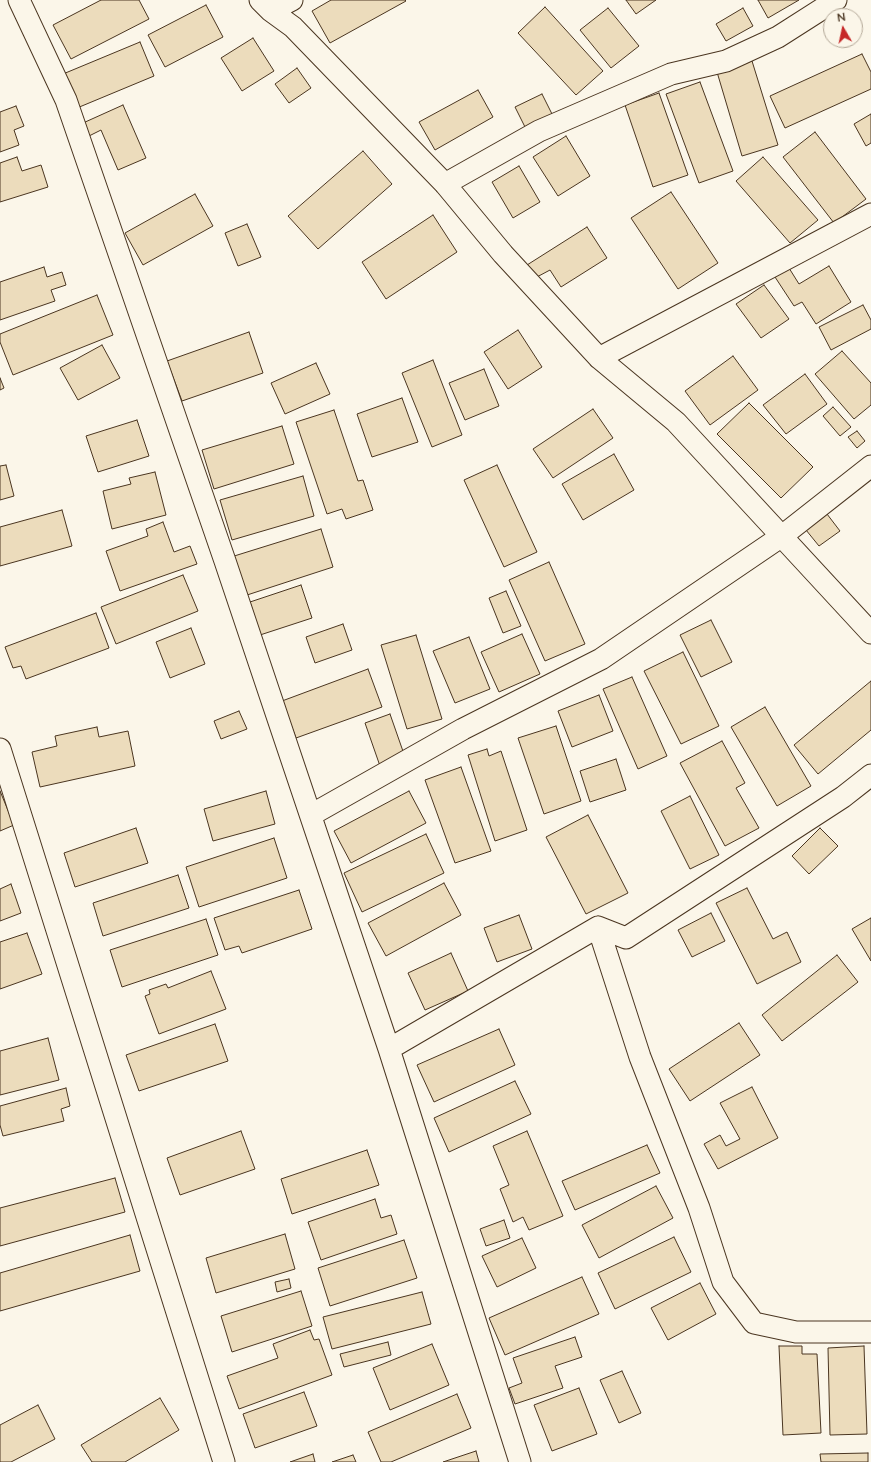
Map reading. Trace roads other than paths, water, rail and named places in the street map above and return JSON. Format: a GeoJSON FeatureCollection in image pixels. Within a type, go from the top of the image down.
{"type":"FeatureCollection","features":[{"type":"Feature","properties":{"kind":"street"},"geometry":{"type":"LineString","coordinates":[[20,0],[66,100],[225,561],[389,1049],[520,1462]]}},
{"type":"Feature","properties":{"kind":"street"},"geometry":{"type":"LineString","coordinates":[[266,6],[292,0]]}},
{"type":"Feature","properties":{"kind":"street"},"geometry":{"type":"LineString","coordinates":[[445,184],[546,128],[671,74],[726,61],[778,37],[836,0]]}},
{"type":"Feature","properties":{"kind":"street"},"geometry":{"type":"LineString","coordinates":[[266,6],[293,27],[445,184],[503,254],[599,358],[676,422],[871,633]]}},
{"type":"Feature","properties":{"kind":"street"},"geometry":{"type":"LineString","coordinates":[[599,358],[871,214]]}},
{"type":"Feature","properties":{"kind":"street"},"geometry":{"type":"LineString","coordinates":[[310,815],[463,729],[600,659],[782,536],[871,466]]}},
{"type":"Feature","properties":{"kind":"street"},"geometry":{"type":"LineString","coordinates":[[0,749],[224,1462]]}},
{"type":"Feature","properties":{"kind":"street"},"geometry":{"type":"LineString","coordinates":[[598,927],[626,938],[842,797],[871,775]]}},
{"type":"Feature","properties":{"kind":"street"},"geometry":{"type":"LineString","coordinates":[[389,1049],[598,927]]}},
{"type":"Feature","properties":{"kind":"street"},"geometry":{"type":"LineString","coordinates":[[598,927],[640,1057],[699,1208],[723,1282],[754,1324],[796,1332],[871,1332]]}}]}
